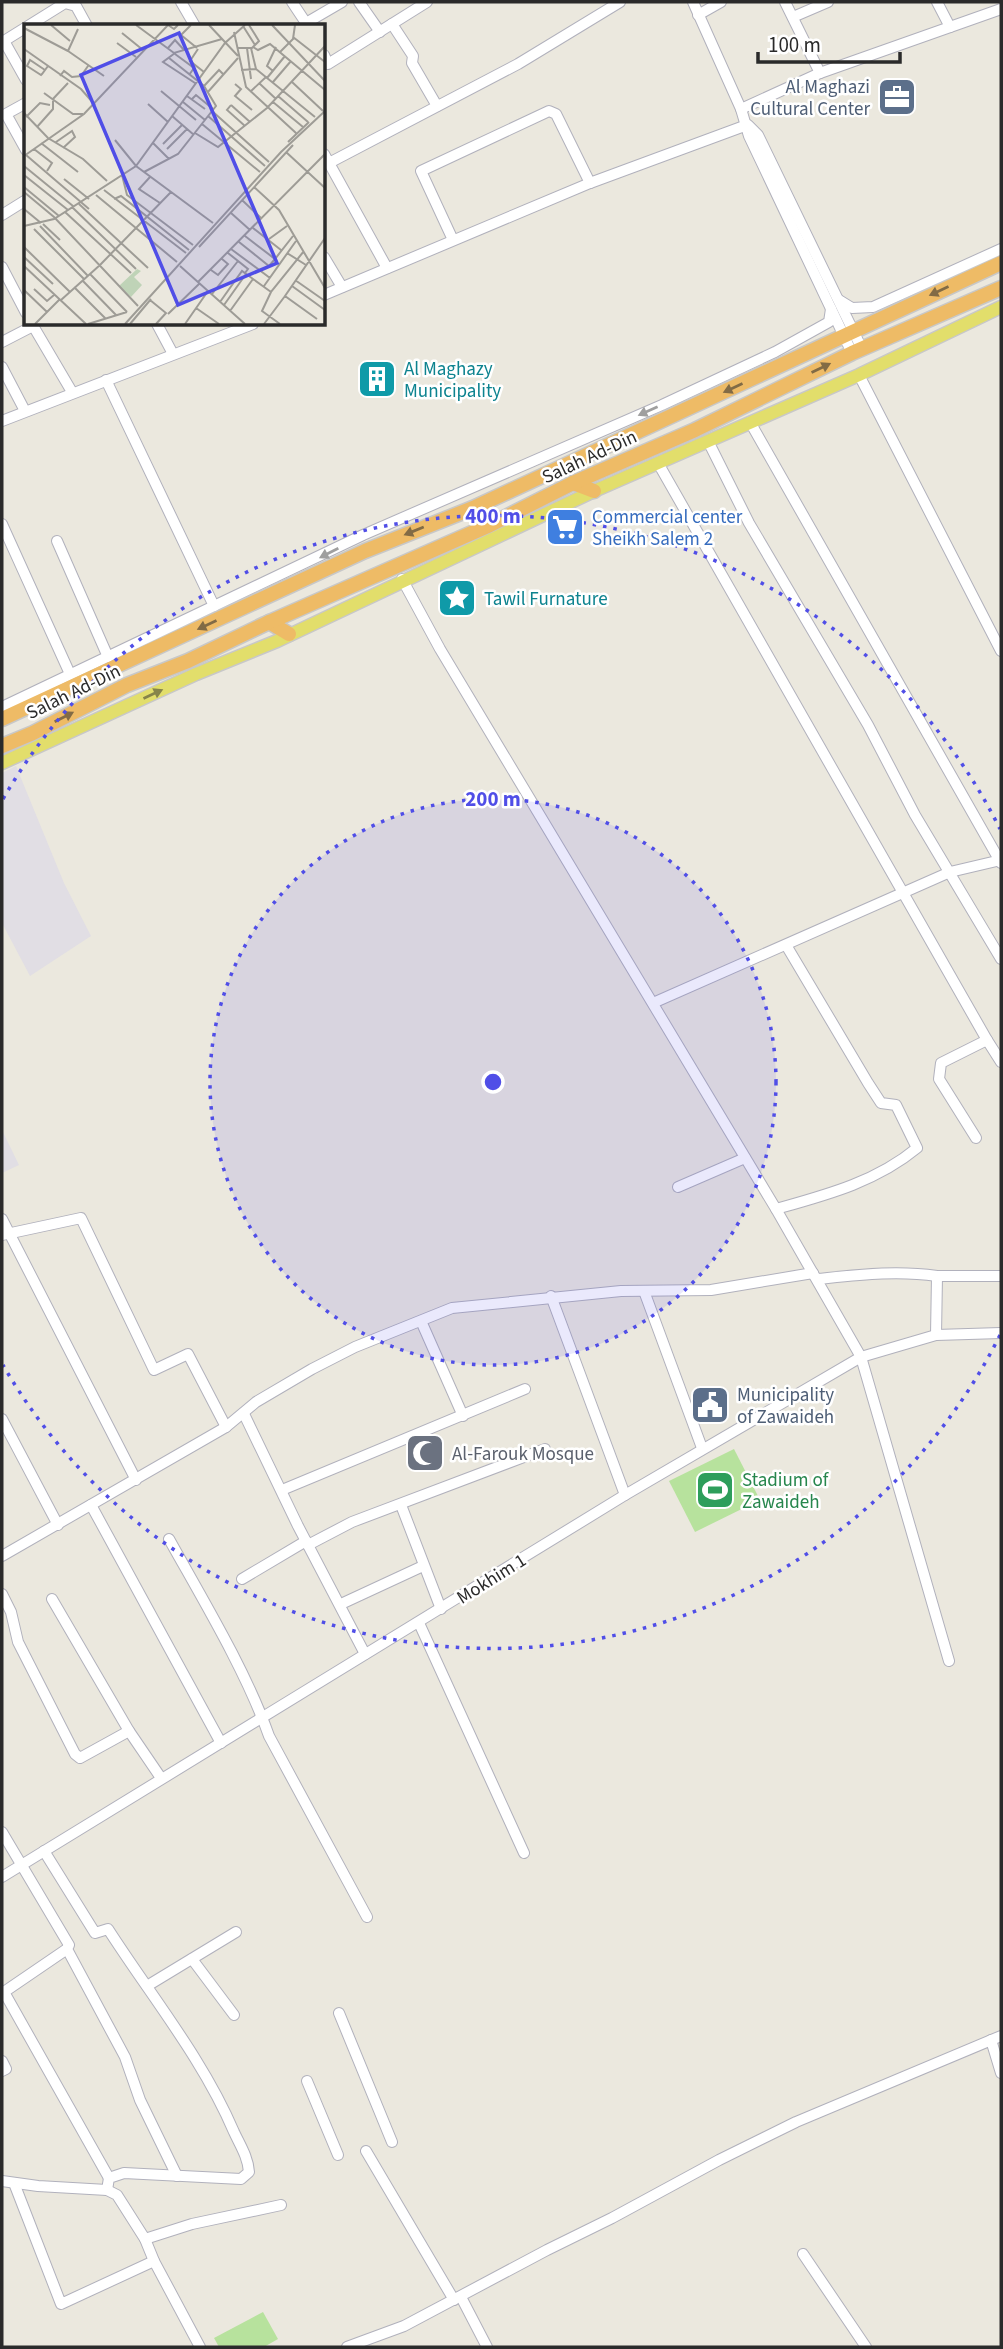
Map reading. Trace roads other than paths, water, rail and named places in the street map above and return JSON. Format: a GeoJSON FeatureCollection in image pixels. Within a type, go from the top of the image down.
{"type":"FeatureCollection","features":[{"type":"Feature","properties":{"kind":"highway","name":"Salah Ad-Din"},"geometry":{"type":"LineString","coordinates":[[2,719],[365,551],[473,508],[1001,263]]}},
{"type":"Feature","properties":{"kind":"highway","name":"Salah Ad-Din"},"geometry":{"type":"LineString","coordinates":[[2,746],[127,685],[188,661],[269,622],[490,525],[573,483],[695,430],[857,351],[1001,288]]}},
{"type":"Feature","properties":{"kind":"highway"},"geometry":{"type":"LineString","coordinates":[[573,483],[594,491]]}},
{"type":"Feature","properties":{"kind":"highway"},"geometry":{"type":"LineString","coordinates":[[269,622],[289,634]]}},
{"type":"Feature","properties":{"kind":"highway"},"geometry":{"type":"LineString","coordinates":[[124,664],[127,685]]}},
{"type":"Feature","properties":{"kind":"main road"},"geometry":{"type":"LineString","coordinates":[[2,763],[289,634],[594,491],[859,375],[1001,307]]}},
{"type":"Feature","properties":{"kind":"street"},"geometry":{"type":"LineString","coordinates":[[180,2],[194,24]]}},
{"type":"Feature","properties":{"kind":"street"},"geometry":{"type":"LineString","coordinates":[[292,2],[307,24],[342,2]]}},
{"type":"Feature","properties":{"kind":"street"},"geometry":{"type":"LineString","coordinates":[[359,2],[380,32]]}},
{"type":"Feature","properties":{"kind":"street"},"geometry":{"type":"LineString","coordinates":[[326,60],[328,64],[380,32],[413,6],[427,2]]}},
{"type":"Feature","properties":{"kind":"street"},"geometry":{"type":"LineString","coordinates":[[387,268],[326,159],[517,64],[618,2]]}},
{"type":"Feature","properties":{"kind":"street"},"geometry":{"type":"LineString","coordinates":[[693,2],[741,109],[749,136],[831,309],[857,351]]}},
{"type":"Feature","properties":{"kind":"street"},"geometry":{"type":"LineString","coordinates":[[698,15],[721,2]]}},
{"type":"Feature","properties":{"kind":"street"},"geometry":{"type":"LineString","coordinates":[[785,2],[820,73]]}},
{"type":"Feature","properties":{"kind":"street"},"geometry":{"type":"LineString","coordinates":[[793,17],[828,2]]}},
{"type":"Feature","properties":{"kind":"street"},"geometry":{"type":"LineString","coordinates":[[937,2],[950,27]]}},
{"type":"Feature","properties":{"kind":"street"},"geometry":{"type":"LineString","coordinates":[[31,24],[65,3],[76,6],[86,24]]}},
{"type":"Feature","properties":{"kind":"street"},"geometry":{"type":"LineString","coordinates":[[741,109],[820,73],[1001,9]]}},
{"type":"Feature","properties":{"kind":"street"},"geometry":{"type":"LineString","coordinates":[[391,24],[413,57],[412,63],[437,106]]}},
{"type":"Feature","properties":{"kind":"street"},"geometry":{"type":"LineString","coordinates":[[24,28],[3,41],[24,77]]}},
{"type":"Feature","properties":{"kind":"street"},"geometry":{"type":"LineString","coordinates":[[24,104],[6,114],[24,146]]}},
{"type":"Feature","properties":{"kind":"street"},"geometry":{"type":"LineString","coordinates":[[453,240],[421,171],[549,111],[556,114],[590,183]]}},
{"type":"Feature","properties":{"kind":"street"},"geometry":{"type":"LineString","coordinates":[[326,294],[590,183],[747,125]]}},
{"type":"Feature","properties":{"kind":"street"},"geometry":{"type":"LineString","coordinates":[[747,125],[758,135],[835,296],[848,334]]}},
{"type":"Feature","properties":{"kind":"street"},"geometry":{"type":"LineString","coordinates":[[2,215],[24,201]]}},
{"type":"Feature","properties":{"kind":"street"},"geometry":{"type":"LineString","coordinates":[[835,296],[852,308],[873,307],[1001,248]]}},
{"type":"Feature","properties":{"kind":"street"},"geometry":{"type":"LineString","coordinates":[[326,260],[342,288]]}},
{"type":"Feature","properties":{"kind":"street"},"geometry":{"type":"LineString","coordinates":[[2,267],[24,309]]}},
{"type":"Feature","properties":{"kind":"street"},"geometry":{"type":"LineString","coordinates":[[2,707],[363,536],[662,405],[775,352],[830,322],[831,309]]}},
{"type":"Feature","properties":{"kind":"street"},"geometry":{"type":"LineString","coordinates":[[2,342],[31,326]]}},
{"type":"Feature","properties":{"kind":"street"},"geometry":{"type":"LineString","coordinates":[[34,326],[72,392]]}},
{"type":"Feature","properties":{"kind":"street"},"geometry":{"type":"LineString","coordinates":[[158,326],[173,354]]}},
{"type":"Feature","properties":{"kind":"street"},"geometry":{"type":"LineString","coordinates":[[2,421],[245,326]]}},
{"type":"Feature","properties":{"kind":"street"},"geometry":{"type":"LineString","coordinates":[[2,367],[25,411]]}},
{"type":"Feature","properties":{"kind":"street"},"geometry":{"type":"LineString","coordinates":[[859,375],[1001,651]]}},
{"type":"Feature","properties":{"kind":"street"},"geometry":{"type":"LineString","coordinates":[[106,380],[214,606]]}},
{"type":"Feature","properties":{"kind":"street"},"geometry":{"type":"LineString","coordinates":[[653,1003],[950,872],[1001,861],[750,422]]}},
{"type":"Feature","properties":{"kind":"street"},"geometry":{"type":"LineString","coordinates":[[708,441],[749,523],[868,724],[915,814],[1001,959]]}},
{"type":"Feature","properties":{"kind":"street"},"geometry":{"type":"LineString","coordinates":[[658,463],[1001,1062]]}},
{"type":"Feature","properties":{"kind":"street"},"geometry":{"type":"LineString","coordinates":[[2,524],[70,674]]}},
{"type":"Feature","properties":{"kind":"street"},"geometry":{"type":"LineString","coordinates":[[57,541],[108,657]]}},
{"type":"Feature","properties":{"kind":"street"},"geometry":{"type":"LineString","coordinates":[[402,579],[447,661],[776,1209],[861,1357],[949,1661]]}},
{"type":"Feature","properties":{"kind":"street"},"geometry":{"type":"LineString","coordinates":[[776,1209],[842,1191],[900,1163],[917,1148],[896,1105],[881,1104],[786,945]]}},
{"type":"Feature","properties":{"kind":"street"},"geometry":{"type":"LineString","coordinates":[[976,1138],[939,1079],[941,1063],[986,1040]]}},
{"type":"Feature","properties":{"kind":"street"},"geometry":{"type":"LineString","coordinates":[[678,1187],[745,1158]]}},
{"type":"Feature","properties":{"kind":"street"},"geometry":{"type":"LineString","coordinates":[[5,1234],[80,1218],[154,1370],[188,1354],[226,1427]]}},
{"type":"Feature","properties":{"kind":"street"},"geometry":{"type":"LineString","coordinates":[[2,1219],[5,1234],[136,1480]]}},
{"type":"Feature","properties":{"kind":"street"},"geometry":{"type":"LineString","coordinates":[[3,1552],[58,1525],[226,1427],[256,1402],[312,1369],[355,1347],[452,1308],[551,1296],[711,1290],[815,1276],[912,1272],[937,1276],[1001,1276]]}},
{"type":"Feature","properties":{"kind":"street"},"geometry":{"type":"LineString","coordinates":[[936,1335],[937,1276]]}},
{"type":"Feature","properties":{"kind":"street"},"geometry":{"type":"LineString","coordinates":[[643,1291],[702,1448]]}},
{"type":"Feature","properties":{"kind":"street"},"geometry":{"type":"LineString","coordinates":[[551,1296],[625,1495]]}},
{"type":"Feature","properties":{"kind":"street"},"geometry":{"type":"LineString","coordinates":[[421,1321],[463,1416]]}},
{"type":"Feature","properties":{"kind":"street","name":"Mokhim 1"},"geometry":{"type":"LineString","coordinates":[[2,1877],[702,1448],[861,1357],[936,1335],[1001,1333]]}},
{"type":"Feature","properties":{"kind":"street"},"geometry":{"type":"LineString","coordinates":[[282,1490],[525,1389]]}},
{"type":"Feature","properties":{"kind":"street"},"geometry":{"type":"LineString","coordinates":[[244,1414],[365,1654]]}},
{"type":"Feature","properties":{"kind":"street"},"geometry":{"type":"LineString","coordinates":[[2,1419],[58,1525]]}},
{"type":"Feature","properties":{"kind":"street"},"geometry":{"type":"LineString","coordinates":[[242,1579],[352,1522],[545,1449]]}},
{"type":"Feature","properties":{"kind":"street"},"geometry":{"type":"LineString","coordinates":[[401,1505],[441,1609]]}},
{"type":"Feature","properties":{"kind":"street"},"geometry":{"type":"LineString","coordinates":[[91,1506],[221,1743]]}},
{"type":"Feature","properties":{"kind":"street"},"geometry":{"type":"LineString","coordinates":[[169,1539],[269,1736],[367,1917]]}},
{"type":"Feature","properties":{"kind":"street"},"geometry":{"type":"LineString","coordinates":[[341,1605],[424,1566]]}},
{"type":"Feature","properties":{"kind":"street"},"geometry":{"type":"LineString","coordinates":[[2,1594],[11,1612],[18,1642],[75,1754],[80,1758],[92,1753],[129,1731]]}},
{"type":"Feature","properties":{"kind":"street"},"geometry":{"type":"LineString","coordinates":[[51,1600],[129,1731],[161,1778]]}},
{"type":"Feature","properties":{"kind":"street"},"geometry":{"type":"LineString","coordinates":[[419,1623],[524,1853]]}},
{"type":"Feature","properties":{"kind":"street"},"geometry":{"type":"LineString","coordinates":[[2,1832],[69,1945],[68,1949],[125,2057],[140,2100],[177,2176]]}},
{"type":"Feature","properties":{"kind":"street"},"geometry":{"type":"LineString","coordinates":[[44,1852],[95,1933],[108,1929],[147,1986],[219,2096],[248,2160],[249,2172],[241,2179],[124,2174],[109,2178]]}},
{"type":"Feature","properties":{"kind":"street"},"geometry":{"type":"LineString","coordinates":[[147,1986],[236,1932]]}},
{"type":"Feature","properties":{"kind":"street"},"geometry":{"type":"LineString","coordinates":[[68,1949],[4,1992],[109,2178],[107,2190]]}},
{"type":"Feature","properties":{"kind":"street"},"geometry":{"type":"LineString","coordinates":[[192,1959],[234,2015]]}},
{"type":"Feature","properties":{"kind":"street"},"geometry":{"type":"LineString","coordinates":[[339,2013],[392,2142]]}},
{"type":"Feature","properties":{"kind":"street"},"geometry":{"type":"LineString","coordinates":[[347,2347],[375,2343],[763,2138],[996,2038],[1001,2073]]}},
{"type":"Feature","properties":{"kind":"street"},"geometry":{"type":"LineString","coordinates":[[2,2061],[6,2069],[2,2071]]}},
{"type":"Feature","properties":{"kind":"street"},"geometry":{"type":"LineString","coordinates":[[307,2081],[338,2155]]}},
{"type":"Feature","properties":{"kind":"street"},"geometry":{"type":"LineString","coordinates":[[366,2151],[487,2347]]}},
{"type":"Feature","properties":{"kind":"street"},"geometry":{"type":"LineString","coordinates":[[2,2181],[107,2190],[117,2195],[145,2239],[200,2347]]}},
{"type":"Feature","properties":{"kind":"street"},"geometry":{"type":"LineString","coordinates":[[14,2183],[61,2304],[154,2261]]}},
{"type":"Feature","properties":{"kind":"street"},"geometry":{"type":"LineString","coordinates":[[145,2239],[192,2224],[281,2205]]}},
{"type":"Feature","properties":{"kind":"street"},"geometry":{"type":"LineString","coordinates":[[803,2254],[866,2347]]}},
{"type":"Feature","properties":{"kind":"place","name":"Al Maghazi Cultural Center"},"geometry":{"type":"Point","coordinates":[897,97]}},
{"type":"Feature","properties":{"kind":"place","name":"Al Maghazy Municipality"},"geometry":{"type":"Point","coordinates":[377,379]}},
{"type":"Feature","properties":{"kind":"place","name":"Commercial center Sheikh Salem 2"},"geometry":{"type":"Point","coordinates":[565,527]}},
{"type":"Feature","properties":{"kind":"place","name":"Tawil Furnature"},"geometry":{"type":"Point","coordinates":[457,598]}},
{"type":"Feature","properties":{"kind":"place","name":"Municipality of Zawaideh"},"geometry":{"type":"Point","coordinates":[710,1405]}},
{"type":"Feature","properties":{"kind":"place","name":"Al-Farouk Mosque"},"geometry":{"type":"Point","coordinates":[425,1453]}},
{"type":"Feature","properties":{"kind":"place","name":"Stadium of Zawaideh"},"geometry":{"type":"Point","coordinates":[715,1490]}}]}
